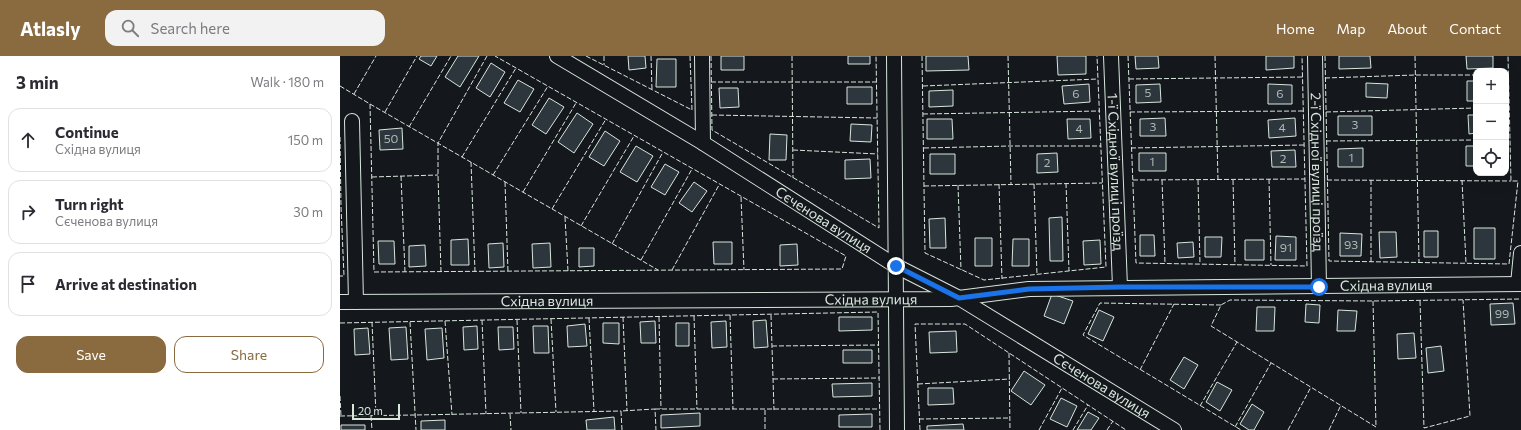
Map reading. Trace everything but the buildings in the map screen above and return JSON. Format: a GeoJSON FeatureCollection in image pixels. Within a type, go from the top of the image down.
{"type":"FeatureCollection","features":[{"type":"Feature","properties":{"kind":"street","name":"Сєченова вулиця"},"geometry":{"type":"LineString","coordinates":[[557,56],[703,143],[896,266],[959,298],[1174,430]]}},
{"type":"Feature","properties":{"kind":"street"},"geometry":{"type":"LineString","coordinates":[[702,56],[703,143]]}},
{"type":"Feature","properties":{"kind":"street"},"geometry":{"type":"LineString","coordinates":[[894,56],[897,430]]}},
{"type":"Feature","properties":{"kind":"street","name":"1-ї Східної вулиці проїзд"},"geometry":{"type":"LineString","coordinates":[[1111,56],[1120,287]]}},
{"type":"Feature","properties":{"kind":"street","name":"2-ї Східної вулиці проїзд"},"geometry":{"type":"LineString","coordinates":[[1315,56],[1319,287]]}},
{"type":"Feature","properties":{"kind":"street"},"geometry":{"type":"LineString","coordinates":[[352,121],[356,302]]}},
{"type":"Feature","properties":{"kind":"street"},"geometry":{"type":"LineString","coordinates":[[1520,284],[1521,253]]}},
{"type":"Feature","properties":{"kind":"street","name":"Східна вулиця"},"geometry":{"type":"LineString","coordinates":[[340,302],[896,299],[959,298],[1029,289],[1520,284]]}},
{"type":"Feature","properties":{"kind":"fence"},"geometry":{"type":"LineString","coordinates":[[354,94],[376,56]]}},
{"type":"Feature","properties":{"kind":"fence"},"geometry":{"type":"LineString","coordinates":[[385,112],[417,56]]}},
{"type":"Feature","properties":{"kind":"fence"},"geometry":{"type":"LineString","coordinates":[[409,127],[451,56]]}},
{"type":"Feature","properties":{"kind":"fence"},"geometry":{"type":"LineString","coordinates":[[441,272],[438,143],[487,56]]}},
{"type":"Feature","properties":{"kind":"fence"},"geometry":{"type":"LineString","coordinates":[[340,86],[370,104],[374,272],[842,269],[846,256],[495,56]]}},
{"type":"Feature","properties":{"kind":"fence"},"geometry":{"type":"LineString","coordinates":[[586,56],[692,110],[690,56]]}},
{"type":"Feature","properties":{"kind":"fence"},"geometry":{"type":"LineString","coordinates":[[604,56],[604,65]]}},
{"type":"Feature","properties":{"kind":"fence"},"geometry":{"type":"LineString","coordinates":[[651,56],[652,90]]}},
{"type":"Feature","properties":{"kind":"fence"},"geometry":{"type":"LineString","coordinates":[[711,56],[712,130],[879,228],[876,56]]}},
{"type":"Feature","properties":{"kind":"fence"},"geometry":{"type":"LineString","coordinates":[[792,56],[793,178]]}},
{"type":"Feature","properties":{"kind":"fence"},"geometry":{"type":"LineString","coordinates":[[922,56],[925,253],[984,280],[1106,267],[1097,56]]}},
{"type":"Feature","properties":{"kind":"fence"},"geometry":{"type":"LineString","coordinates":[[1008,56],[1011,184]]}},
{"type":"Feature","properties":{"kind":"fence"},"geometry":{"type":"LineString","coordinates":[[1128,56],[1136,263],[1307,266],[1302,56]]}},
{"type":"Feature","properties":{"kind":"fence"},"geometry":{"type":"LineString","coordinates":[[1215,56],[1218,180]]}},
{"type":"Feature","properties":{"kind":"fence"},"geometry":{"type":"LineString","coordinates":[[1325,56],[1329,261],[1509,264],[1518,181],[1511,181],[1508,56]]}},
{"type":"Feature","properties":{"kind":"fence"},"geometry":{"type":"LineString","coordinates":[[1415,56],[1419,262]]}},
{"type":"Feature","properties":{"kind":"fence"},"geometry":{"type":"LineString","coordinates":[[462,157],[516,68]]}},
{"type":"Feature","properties":{"kind":"fence"},"geometry":{"type":"LineString","coordinates":[[1325,78],[1473,75]]}},
{"type":"Feature","properties":{"kind":"fence"},"geometry":{"type":"LineString","coordinates":[[1129,79],[1303,77]]}},
{"type":"Feature","properties":{"kind":"fence"},"geometry":{"type":"LineString","coordinates":[[923,86],[1098,79]]}},
{"type":"Feature","properties":{"kind":"fence"},"geometry":{"type":"LineString","coordinates":[[711,82],[876,82]]}},
{"type":"Feature","properties":{"kind":"fence"},"geometry":{"type":"LineString","coordinates":[[493,175],[548,86]]}},
{"type":"Feature","properties":{"kind":"fence"},"geometry":{"type":"LineString","coordinates":[[523,192],[576,103]]}},
{"type":"Feature","properties":{"kind":"fence"},"geometry":{"type":"LineString","coordinates":[[370,104],[658,270]]}},
{"type":"Feature","properties":{"kind":"fence"},"geometry":{"type":"LineString","coordinates":[[1326,112],[1473,108]]}},
{"type":"Feature","properties":{"kind":"fence"},"geometry":{"type":"LineString","coordinates":[[923,114],[1100,111]]}},
{"type":"Feature","properties":{"kind":"fence"},"geometry":{"type":"LineString","coordinates":[[1130,112],[1303,111]]}},
{"type":"Feature","properties":{"kind":"fence"},"geometry":{"type":"LineString","coordinates":[[712,115],[877,118]]}},
{"type":"Feature","properties":{"kind":"fence"},"geometry":{"type":"LineString","coordinates":[[552,209],[606,119]]}},
{"type":"Feature","properties":{"kind":"fence"},"geometry":{"type":"LineString","coordinates":[[581,226],[634,136]]}},
{"type":"Feature","properties":{"kind":"fence"},"geometry":{"type":"LineString","coordinates":[[340,137],[344,276],[340,276]]}},
{"type":"Feature","properties":{"kind":"fence"},"geometry":{"type":"LineString","coordinates":[[1326,141],[1473,140]]}},
{"type":"Feature","properties":{"kind":"fence"},"geometry":{"type":"LineString","coordinates":[[1131,148],[1304,145]]}},
{"type":"Feature","properties":{"kind":"fence"},"geometry":{"type":"LineString","coordinates":[[924,148],[1101,146]]}},
{"type":"Feature","properties":{"kind":"fence"},"geometry":{"type":"LineString","coordinates":[[793,150],[878,154]]}},
{"type":"Feature","properties":{"kind":"fence"},"geometry":{"type":"LineString","coordinates":[[612,244],[663,152]]}},
{"type":"Feature","properties":{"kind":"fence"},"geometry":{"type":"LineString","coordinates":[[471,162],[475,272]]}},
{"type":"Feature","properties":{"kind":"fence"},"geometry":{"type":"LineString","coordinates":[[641,260],[692,169]]}},
{"type":"Feature","properties":{"kind":"fence"},"geometry":{"type":"LineString","coordinates":[[372,177],[438,175]]}},
{"type":"Feature","properties":{"kind":"fence"},"geometry":{"type":"LineString","coordinates":[[401,176],[405,272]]}},
{"type":"Feature","properties":{"kind":"fence"},"geometry":{"type":"LineString","coordinates":[[1269,179],[1271,265]]}},
{"type":"Feature","properties":{"kind":"fence"},"geometry":{"type":"LineString","coordinates":[[1133,180],[1305,179]]}},
{"type":"Feature","properties":{"kind":"fence"},"geometry":{"type":"LineString","coordinates":[[1162,180],[1165,263]]}},
{"type":"Feature","properties":{"kind":"fence"},"geometry":{"type":"LineString","coordinates":[[1198,180],[1200,264]]}},
{"type":"Feature","properties":{"kind":"fence"},"geometry":{"type":"LineString","coordinates":[[1233,180],[1235,265]]}},
{"type":"Feature","properties":{"kind":"fence"},"geometry":{"type":"LineString","coordinates":[[1327,180],[1511,181]]}},
{"type":"Feature","properties":{"kind":"fence"},"geometry":{"type":"LineString","coordinates":[[1371,180],[1371,262]]}},
{"type":"Feature","properties":{"kind":"fence"},"geometry":{"type":"LineString","coordinates":[[1462,180],[1466,263]]}},
{"type":"Feature","properties":{"kind":"fence"},"geometry":{"type":"LineString","coordinates":[[505,182],[508,272]]}},
{"type":"Feature","properties":{"kind":"fence"},"geometry":{"type":"LineString","coordinates":[[1066,183],[1069,271]]}},
{"type":"Feature","properties":{"kind":"fence"},"geometry":{"type":"LineString","coordinates":[[924,186],[1102,183]]}},
{"type":"Feature","properties":{"kind":"fence"},"geometry":{"type":"LineString","coordinates":[[999,184],[1002,279]]}},
{"type":"Feature","properties":{"kind":"fence"},"geometry":{"type":"LineString","coordinates":[[1034,184],[1037,275]]}},
{"type":"Feature","properties":{"kind":"fence"},"geometry":{"type":"LineString","coordinates":[[672,270],[719,185]]}},
{"type":"Feature","properties":{"kind":"fence"},"geometry":{"type":"LineString","coordinates":[[958,185],[961,270]]}},
{"type":"Feature","properties":{"kind":"fence"},"geometry":{"type":"LineString","coordinates":[[741,197],[744,270]]}},
{"type":"Feature","properties":{"kind":"fence"},"geometry":{"type":"LineString","coordinates":[[565,217],[568,271]]}},
{"type":"Feature","properties":{"kind":"fence"},"geometry":{"type":"LineString","coordinates":[[1376,427],[1211,326],[1221,305],[1230,300],[1373,301],[1521,299]]}},
{"type":"Feature","properties":{"kind":"fence"},"geometry":{"type":"LineString","coordinates":[[1420,301],[1424,428],[1470,416],[1463,300]]}},
{"type":"Feature","properties":{"kind":"fence"},"geometry":{"type":"LineString","coordinates":[[1373,301],[1376,427]]}},
{"type":"Feature","properties":{"kind":"fence"},"geometry":{"type":"LineString","coordinates":[[1221,305],[1100,303],[1083,335],[1241,430]]}},
{"type":"Feature","properties":{"kind":"fence"},"geometry":{"type":"LineString","coordinates":[[1140,370],[1174,304]]}},
{"type":"Feature","properties":{"kind":"fence"},"geometry":{"type":"LineString","coordinates":[[340,323],[878,312],[880,430]]}},
{"type":"Feature","properties":{"kind":"fence"},"geometry":{"type":"LineString","coordinates":[[730,315],[733,409]]}},
{"type":"Feature","properties":{"kind":"fence"},"geometry":{"type":"LineString","coordinates":[[771,315],[774,410]]}},
{"type":"Feature","properties":{"kind":"fence"},"geometry":{"type":"LineString","coordinates":[[694,316],[697,409]]}},
{"type":"Feature","properties":{"kind":"fence"},"geometry":{"type":"LineString","coordinates":[[623,317],[627,411]]}},
{"type":"Feature","properties":{"kind":"fence"},"geometry":{"type":"LineString","coordinates":[[659,317],[661,409]]}},
{"type":"Feature","properties":{"kind":"fence"},"geometry":{"type":"LineString","coordinates":[[589,318],[594,411]]}},
{"type":"Feature","properties":{"kind":"fence"},"geometry":{"type":"LineString","coordinates":[[551,319],[556,412]]}},
{"type":"Feature","properties":{"kind":"fence"},"geometry":{"type":"LineString","coordinates":[[482,320],[486,414]]}},
{"type":"Feature","properties":{"kind":"fence"},"geometry":{"type":"LineString","coordinates":[[517,320],[521,413]]}},
{"type":"Feature","properties":{"kind":"fence"},"geometry":{"type":"LineString","coordinates":[[445,321],[452,415]]}},
{"type":"Feature","properties":{"kind":"fence"},"geometry":{"type":"LineString","coordinates":[[372,322],[376,415]]}},
{"type":"Feature","properties":{"kind":"fence"},"geometry":{"type":"LineString","coordinates":[[410,322],[416,430]]}},
{"type":"Feature","properties":{"kind":"fence"},"geometry":{"type":"LineString","coordinates":[[920,430],[915,324],[965,324],[1126,430]]}},
{"type":"Feature","properties":{"kind":"fence"},"geometry":{"type":"LineString","coordinates":[[1200,406],[1237,342]]}},
{"type":"Feature","properties":{"kind":"fence"},"geometry":{"type":"LineString","coordinates":[[772,346],[879,345]]}},
{"type":"Feature","properties":{"kind":"fence"},"geometry":{"type":"LineString","coordinates":[[1009,353],[1010,430]]}},
{"type":"Feature","properties":{"kind":"fence"},"geometry":{"type":"LineString","coordinates":[[1235,427],[1271,363]]}},
{"type":"Feature","properties":{"kind":"fence"},"geometry":{"type":"LineString","coordinates":[[773,379],[879,378]]}},
{"type":"Feature","properties":{"kind":"fence"},"geometry":{"type":"LineString","coordinates":[[918,384],[1010,379]]}},
{"type":"Feature","properties":{"kind":"fence"},"geometry":{"type":"LineString","coordinates":[[1288,430],[1311,387]]}},
{"type":"Feature","properties":{"kind":"fence"},"geometry":{"type":"LineString","coordinates":[[1039,430],[1062,388]]}},
{"type":"Feature","properties":{"kind":"fence"},"geometry":{"type":"LineString","coordinates":[[340,396],[341,416]]}},
{"type":"Feature","properties":{"kind":"fence"},"geometry":{"type":"LineString","coordinates":[[1073,430],[1088,405]]}},
{"type":"Feature","properties":{"kind":"fence"},"geometry":{"type":"LineString","coordinates":[[1329,430],[1341,405]]}},
{"type":"Feature","properties":{"kind":"fence"},"geometry":{"type":"LineString","coordinates":[[655,409],[879,409]]}},
{"type":"Feature","properties":{"kind":"fence"},"geometry":{"type":"LineString","coordinates":[[622,430],[621,411],[655,409],[656,430]]}},
{"type":"Feature","properties":{"kind":"fence"},"geometry":{"type":"LineString","coordinates":[[765,410],[765,430]]}},
{"type":"Feature","properties":{"kind":"fence"},"geometry":{"type":"LineString","coordinates":[[340,416],[621,411]]}},
{"type":"Feature","properties":{"kind":"fence"},"geometry":{"type":"LineString","coordinates":[[510,414],[511,430]]}},
{"type":"Feature","properties":{"kind":"fence"},"geometry":{"type":"LineString","coordinates":[[371,416],[372,430]]}},
{"type":"Feature","properties":{"kind":"fence"},"geometry":{"type":"LineString","coordinates":[[919,419],[1010,418]]}},
{"type":"Feature","properties":{"kind":"fence"},"geometry":{"type":"LineString","coordinates":[[1107,430],[1113,421]]}},
{"type":"Feature","properties":{"kind":"route"},"geometry":{"type":"LineString","coordinates":[[896,266],[959,298],[1029,289],[1120,287],[1319,287]]}}]}
